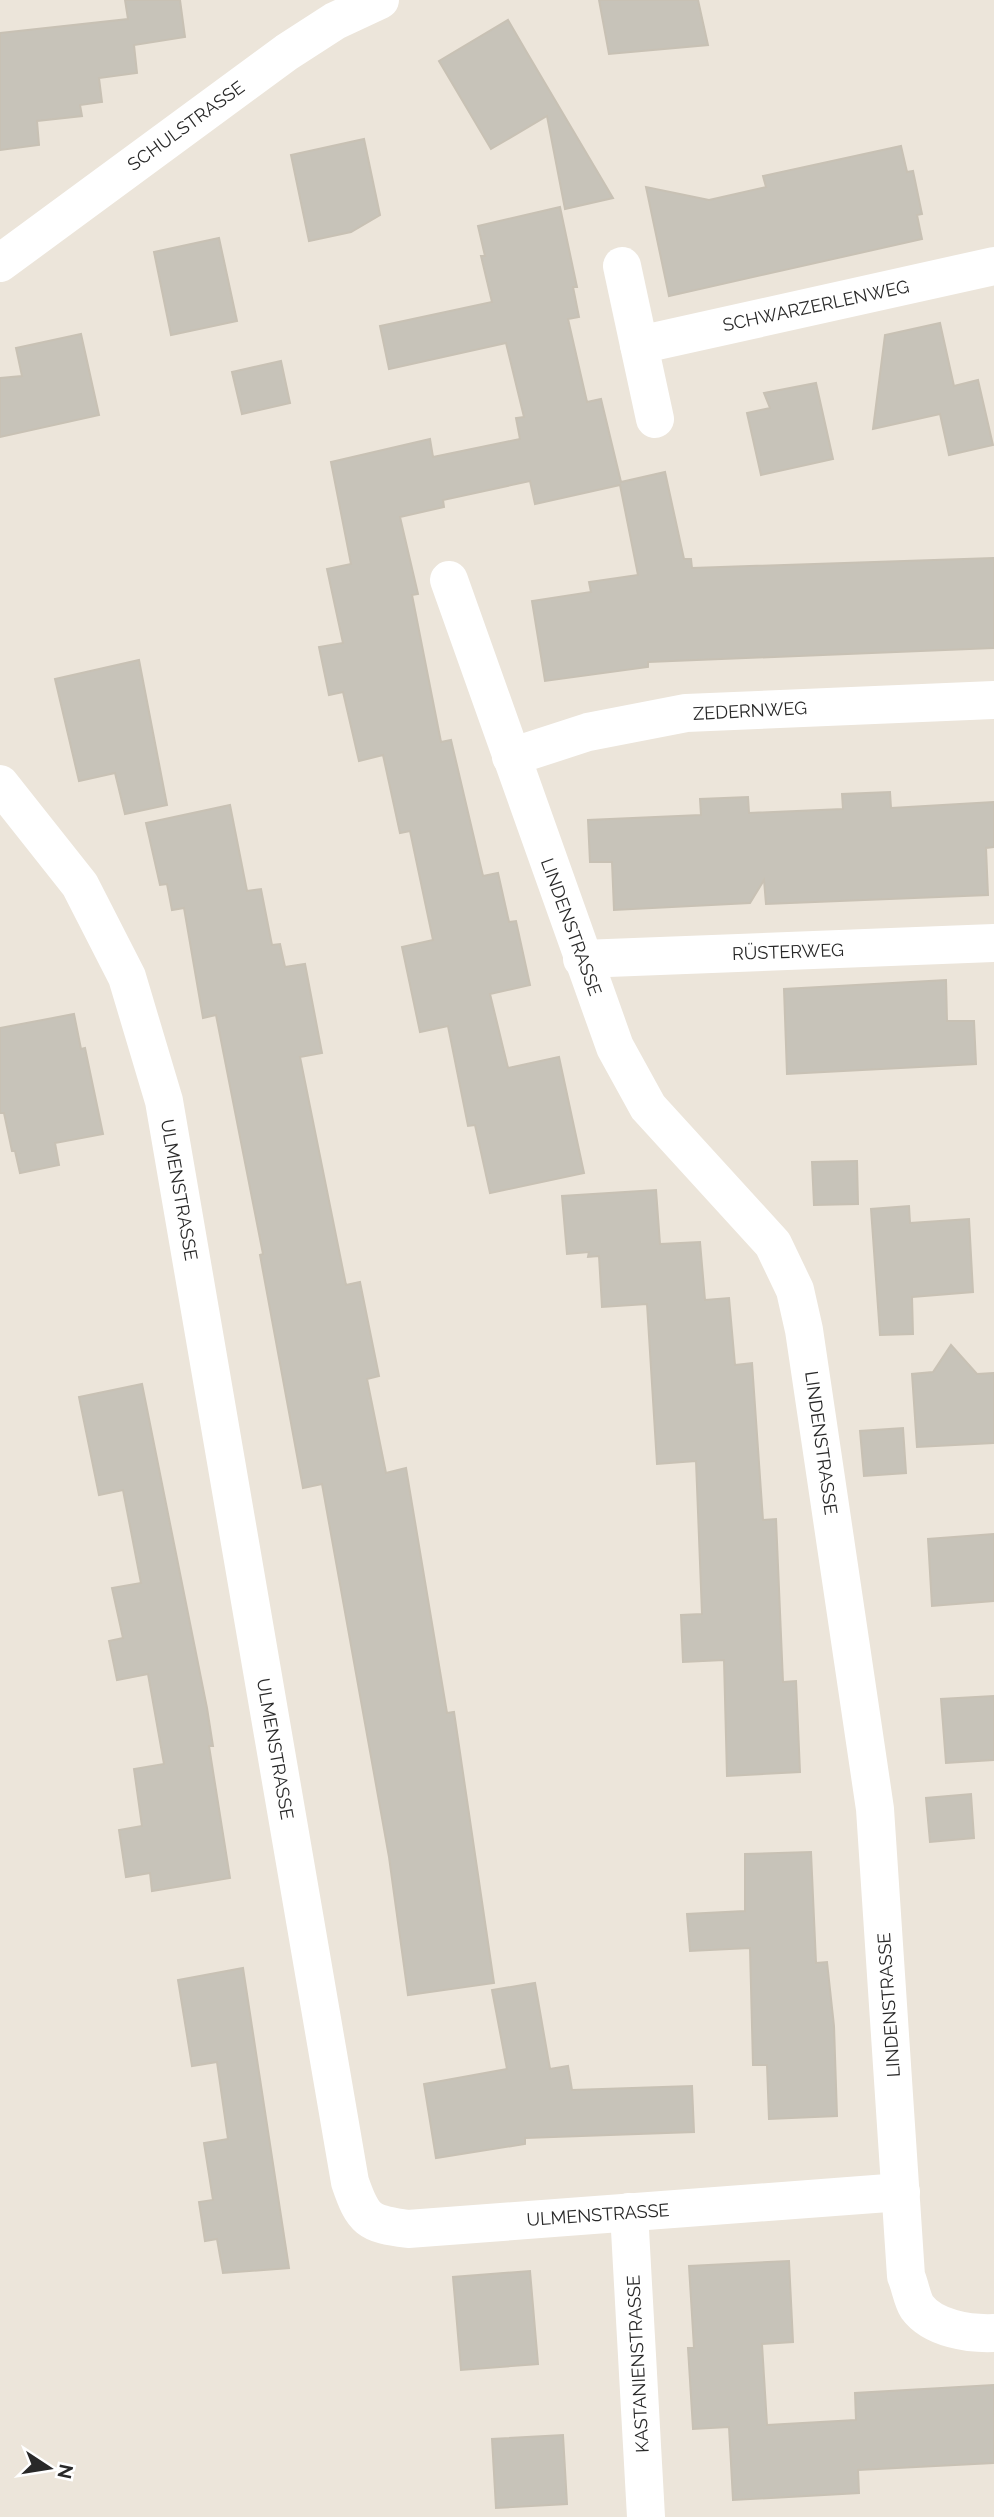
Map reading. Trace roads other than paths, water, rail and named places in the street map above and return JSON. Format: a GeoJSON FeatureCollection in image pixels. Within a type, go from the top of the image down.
{"type":"FeatureCollection","features":[{"type":"Feature","properties":{"kind":"street","name":"SCHULSTRASSE"},"geometry":{"type":"LineString","coordinates":[[0,263],[287,52],[335,21],[380,0]]}},
{"type":"Feature","properties":{"kind":"street"},"geometry":{"type":"LineString","coordinates":[[622,266],[655,419]]}},
{"type":"Feature","properties":{"kind":"street","name":"SCHWARZERLENWEG"},"geometry":{"type":"LineString","coordinates":[[639,345],[994,266]]}},
{"type":"Feature","properties":{"kind":"street","name":"LINDENSTRASSE"},"geometry":{"type":"LineString","coordinates":[[449,580],[615,1047],[648,1107],[773,1244],[795,1290],[804,1330],[875,1809],[906,2276],[917,2307],[939,2325],[976,2334],[994,2333]]}},
{"type":"Feature","properties":{"kind":"street","name":"ZEDERNWEG"},"geometry":{"type":"LineString","coordinates":[[511,757],[588,732],[686,713],[994,700]]}},
{"type":"Feature","properties":{"kind":"street","name":"ULMENSTRASSE"},"geometry":{"type":"LineString","coordinates":[[0,784],[86,897],[127,977],[164,1101],[347,2169],[360,2211],[379,2225],[408,2230],[901,2192]]}},
{"type":"Feature","properties":{"kind":"street","name":"RÜSTERWEG"},"geometry":{"type":"LineString","coordinates":[[582,959],[994,943]]}},
{"type":"Feature","properties":{"kind":"street","name":"KASTANIENSTRASSE"},"geometry":{"type":"LineString","coordinates":[[629,2212],[646,2517]]}}]}
